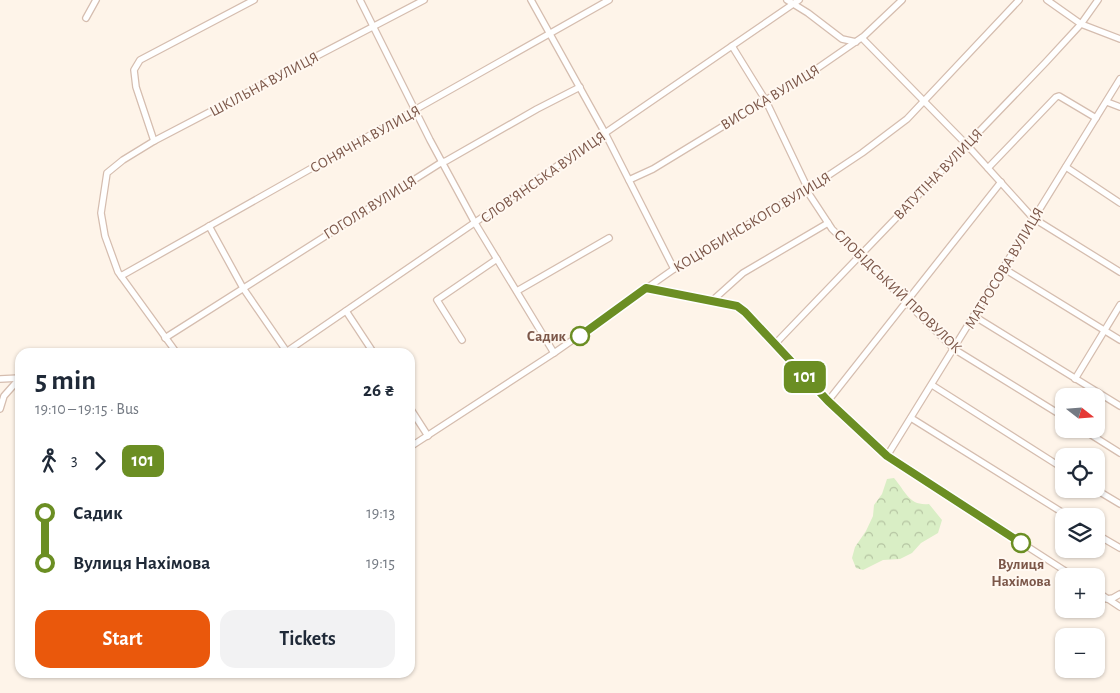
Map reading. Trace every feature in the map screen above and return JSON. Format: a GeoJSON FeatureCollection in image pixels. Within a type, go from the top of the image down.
{"type":"FeatureCollection","features":[{"type":"Feature","properties":{"kind":"street"},"geometry":{"type":"LineString","coordinates":[[86,18],[96,0]]}},
{"type":"Feature","properties":{"kind":"street"},"geometry":{"type":"LineString","coordinates":[[154,141],[136,86],[134,70],[140,60],[254,0]]}},
{"type":"Feature","properties":{"kind":"street"},"geometry":{"type":"LineString","coordinates":[[360,0],[387,56],[475,223],[554,353]]}},
{"type":"Feature","properties":{"kind":"street","name":"ШКІЛЬНА ВУЛИЦЯ"},"geometry":{"type":"LineString","coordinates":[[121,276],[105,236],[100,213],[108,173],[122,160],[154,141],[424,0]]}},
{"type":"Feature","properties":{"kind":"street"},"geometry":{"type":"LineString","coordinates":[[531,0],[605,133],[674,269]]}},
{"type":"Feature","properties":{"kind":"street","name":"СОНЯЧНА ВУЛИЦЯ"},"geometry":{"type":"LineString","coordinates":[[121,276],[609,0]]}},
{"type":"Feature","properties":{"kind":"street"},"geometry":{"type":"LineString","coordinates":[[787,0],[808,13],[842,39],[856,42]]}},
{"type":"Feature","properties":{"kind":"street","name":"СЛОВ’ЯНСЬКА ВУЛИЦЯ"},"geometry":{"type":"LineString","coordinates":[[292,348],[799,0]]}},
{"type":"Feature","properties":{"kind":"street","name":"ВИСОКА ВУЛИЦЯ"},"geometry":{"type":"LineString","coordinates":[[629,180],[653,169],[766,102],[862,38],[902,0]]}},
{"type":"Feature","properties":{"kind":"street","name":"КОЦЮБИНСЬКОГО ВУЛИЦЯ"},"geometry":{"type":"LineString","coordinates":[[415,445],[554,353],[674,269],[808,189],[862,153],[907,119],[1019,0]]}},
{"type":"Feature","properties":{"kind":"street"},"geometry":{"type":"LineString","coordinates":[[1047,0],[1081,24],[1120,38]]}},
{"type":"Feature","properties":{"kind":"street","name":"ВАТУТІНА ВУЛИЦЯ"},"geometry":{"type":"LineString","coordinates":[[775,344],[1081,24],[1098,0]]}},
{"type":"Feature","properties":{"kind":"street"},"geometry":{"type":"LineString","coordinates":[[862,38],[923,102],[967,144],[1033,218],[1120,272]]}},
{"type":"Feature","properties":{"kind":"street","name":"СЛОБІДСЬКИЙ ПРОВУЛОК"},"geometry":{"type":"LineString","coordinates":[[732,46],[766,102],[809,194],[828,223],[858,256],[954,349],[1055,411]]}},
{"type":"Feature","properties":{"kind":"street","name":"МАТРОСОВА ВУЛИЦЯ"},"geometry":{"type":"LineString","coordinates":[[887,456],[1120,79]]}},
{"type":"Feature","properties":{"kind":"street","name":"ГОГОЛЯ ВУЛИЦЯ"},"geometry":{"type":"LineString","coordinates":[[165,338],[442,162],[580,87]]}},
{"type":"Feature","properties":{"kind":"street"},"geometry":{"type":"LineString","coordinates":[[988,168],[1056,97],[1066,98],[1096,118]]}},
{"type":"Feature","properties":{"kind":"street"},"geometry":{"type":"LineString","coordinates":[[1107,102],[1120,107]]}},
{"type":"Feature","properties":{"kind":"street"},"geometry":{"type":"LineString","coordinates":[[1066,167],[1120,203]]}},
{"type":"Feature","properties":{"kind":"street"},"geometry":{"type":"LineString","coordinates":[[828,401],[1001,182]]}},
{"type":"Feature","properties":{"kind":"street"},"geometry":{"type":"LineString","coordinates":[[714,300],[742,273],[828,223]]}},
{"type":"Feature","properties":{"kind":"street"},"geometry":{"type":"LineString","coordinates":[[209,226],[243,288],[283,348]]}},
{"type":"Feature","properties":{"kind":"street"},"geometry":{"type":"LineString","coordinates":[[517,291],[609,238]]}},
{"type":"Feature","properties":{"kind":"street"},"geometry":{"type":"LineString","coordinates":[[462,340],[437,300],[497,259]]}},
{"type":"Feature","properties":{"kind":"street"},"geometry":{"type":"LineString","coordinates":[[1003,268],[1120,340]]}},
{"type":"Feature","properties":{"kind":"street"},"geometry":{"type":"LineString","coordinates":[[121,276],[173,348]]}},
{"type":"Feature","properties":{"kind":"street"},"geometry":{"type":"LineString","coordinates":[[646,288],[737,306],[745,312],[828,401],[887,456],[1061,568]]}},
{"type":"Feature","properties":{"kind":"street"},"geometry":{"type":"LineString","coordinates":[[1075,378],[1120,305]]}},
{"type":"Feature","properties":{"kind":"street"},"geometry":{"type":"LineString","coordinates":[[346,311],[370,348]]}},
{"type":"Feature","properties":{"kind":"street"},"geometry":{"type":"LineString","coordinates":[[974,316],[1120,406]]}},
{"type":"Feature","properties":{"kind":"street"},"geometry":{"type":"LineString","coordinates":[[0,379],[15,378]]}},
{"type":"Feature","properties":{"kind":"street"},"geometry":{"type":"LineString","coordinates":[[0,409],[4,396],[15,384]]}},
{"type":"Feature","properties":{"kind":"street"},"geometry":{"type":"LineString","coordinates":[[932,385],[1055,463]]}},
{"type":"Feature","properties":{"kind":"street"},"geometry":{"type":"LineString","coordinates":[[415,416],[428,436]]}},
{"type":"Feature","properties":{"kind":"street"},"geometry":{"type":"LineString","coordinates":[[911,418],[1055,508]]}},
{"type":"Feature","properties":{"kind":"street"},"geometry":{"type":"LineString","coordinates":[[1096,438],[1120,453]]}},
{"type":"Feature","properties":{"kind":"street"},"geometry":{"type":"LineString","coordinates":[[1105,495],[1120,504]]}},
{"type":"Feature","properties":{"kind":"street"},"geometry":{"type":"LineString","coordinates":[[1105,539],[1120,548]]}},
{"type":"Feature","properties":{"kind":"street"},"geometry":{"type":"LineString","coordinates":[[1107,599],[1120,594]]}},
{"type":"Feature","properties":{"kind":"street"},"geometry":{"type":"LineString","coordinates":[[1107,599],[1120,607]]}},
{"type":"Feature","properties":{"kind":"green space"},"geometry":{"type":"Polygon","coordinates":[[[894,478],[908,497],[917,503],[929,504],[942,520],[938,533],[921,543],[912,553],[900,559],[883,560],[863,570],[856,568],[852,558],[855,547],[866,531],[873,516],[874,505],[882,494],[887,479],[894,478]]]}},
{"type":"Feature","properties":{"kind":"bus line","name":"101"},"geometry":{"type":"LineString","coordinates":[[580,336],[646,288],[726,302],[737,306],[745,312],[828,401],[887,456],[1021,543]]}},
{"type":"Feature","properties":{"kind":"place","name":"Садик"},"geometry":{"type":"Point","coordinates":[580,336]}},
{"type":"Feature","properties":{"kind":"place","name":"Вулиця Нахімова"},"geometry":{"type":"Point","coordinates":[1021,543]}}]}
